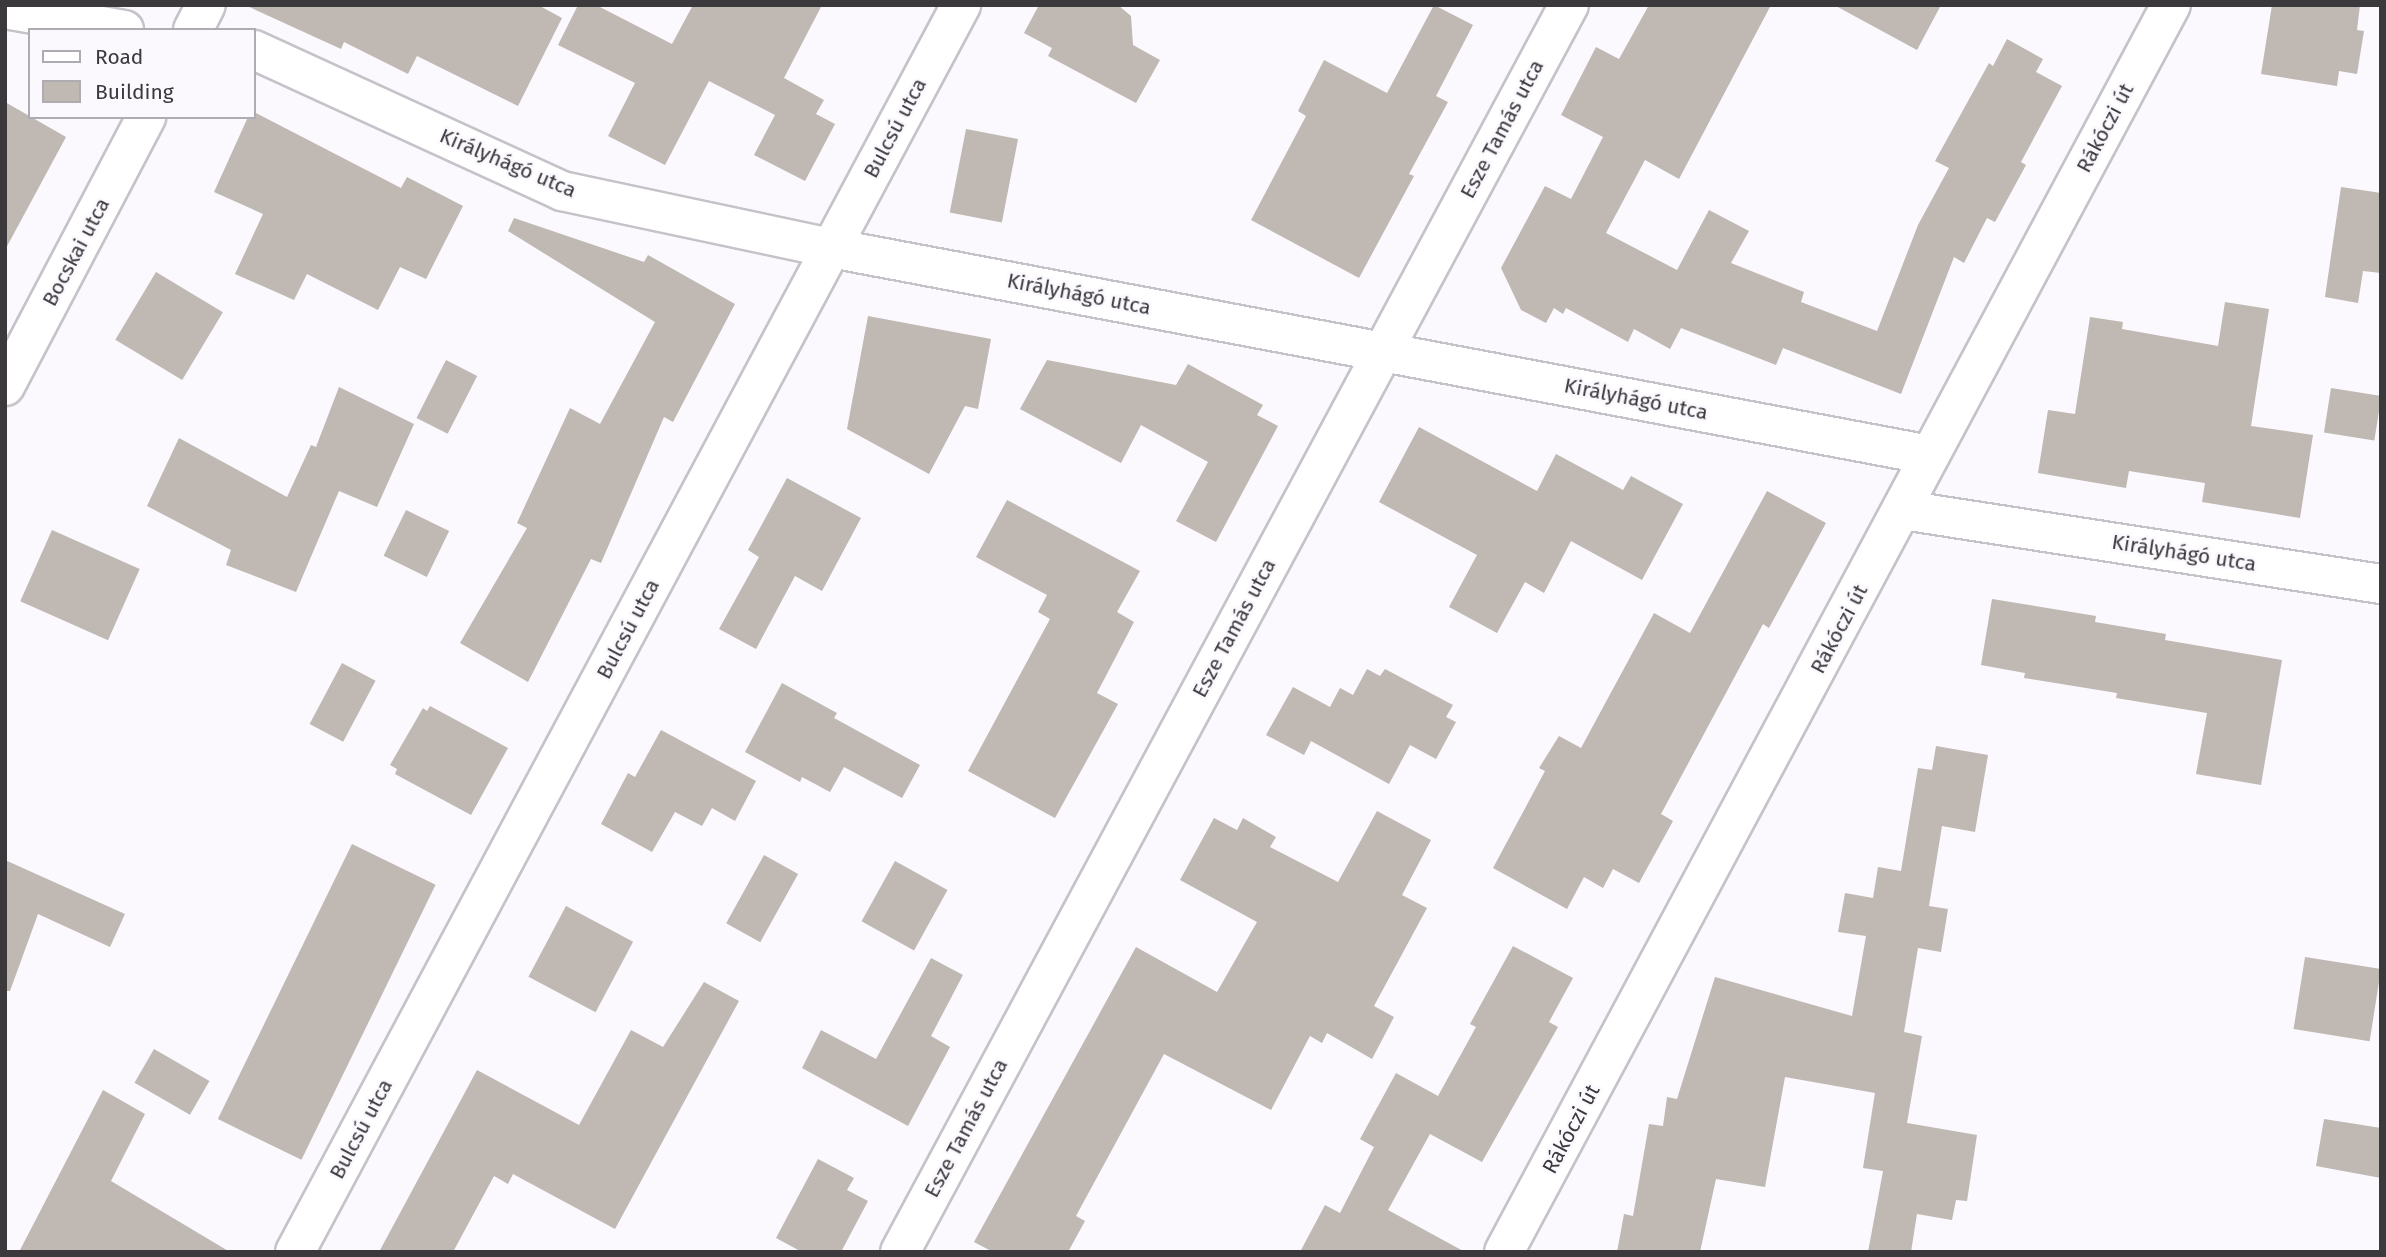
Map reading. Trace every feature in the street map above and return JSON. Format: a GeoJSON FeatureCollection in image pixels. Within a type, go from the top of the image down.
{"type":"FeatureCollection","features":[{"type":"Feature","properties":{"kind":"street","name":"Bulcsú utca"},"geometry":{"type":"LineString","coordinates":[[296,1252],[961,5]]}},
{"type":"Feature","properties":{"kind":"street","name":"Esze Tamás utca"},"geometry":{"type":"LineString","coordinates":[[900,1252],[1569,5]]}},
{"type":"Feature","properties":{"kind":"street","name":"Rákóczi út"},"geometry":{"type":"LineString","coordinates":[[1504,1252],[2171,5]]}},
{"type":"Feature","properties":{"kind":"street"},"geometry":{"type":"LineString","coordinates":[[5,9],[113,28]]}},
{"type":"Feature","properties":{"kind":"street","name":"Királyhágó utca"},"geometry":{"type":"LineString","coordinates":[[256,51],[562,191],[831,248],[1930,455]]}},
{"type":"Feature","properties":{"kind":"street","name":"Bocskai utca"},"geometry":{"type":"LineString","coordinates":[[5,386],[145,119]]}},
{"type":"Feature","properties":{"kind":"street","name":"Királyhágó utca"},"geometry":{"type":"LineString","coordinates":[[1903,510],[2381,584]]}},
{"type":"Feature","properties":{"kind":"building"},"geometry":{"type":"Polygon","coordinates":[[[245,5],[538,5],[562,18],[518,106],[417,56],[408,74],[344,42],[341,49],[245,5]]]}},
{"type":"Feature","properties":{"kind":"building"},"geometry":{"type":"Polygon","coordinates":[[[578,5],[596,5],[672,44],[693,5],[822,5],[784,78],[824,100],[816,114],[835,124],[805,181],[754,155],[775,115],[709,81],[665,165],[608,136],[635,83],[558,45],[578,5]]]}},
{"type":"Feature","properties":{"kind":"building"},"geometry":{"type":"Polygon","coordinates":[[[1039,5],[1118,5],[1131,16],[1133,45],[1160,60],[1136,103],[1048,56],[1052,48],[1024,33],[1039,5]]]}},
{"type":"Feature","properties":{"kind":"building"},"geometry":{"type":"Polygon","coordinates":[[[1434,5],[1473,25],[1436,96],[1448,102],[1409,174],[1414,176],[1359,278],[1251,220],[1306,116],[1298,111],[1324,60],[1387,93],[1434,5]]]}},
{"type":"Feature","properties":{"kind":"building"},"geometry":{"type":"Polygon","coordinates":[[[1649,5],[1771,5],[1679,179],[1645,160],[1606,233],[1677,270],[1709,210],[1749,231],[1731,263],[1804,292],[1801,302],[1877,331],[1918,225],[1949,168],[1935,161],[1989,63],[1993,66],[2007,39],[2043,59],[2036,72],[2062,86],[2021,162],[2026,165],[1995,222],[1987,218],[1964,263],[1954,257],[1901,394],[1783,348],[1776,365],[1681,328],[1670,349],[1634,329],[1628,342],[1566,308],[1563,314],[1554,308],[1546,323],[1521,310],[1501,268],[1545,186],[1571,199],[1603,137],[1561,115],[1596,47],[1619,59],[1649,5]]]}},
{"type":"Feature","properties":{"kind":"building"},"geometry":{"type":"Polygon","coordinates":[[[1834,5],[1941,5],[1917,50],[1834,5]]]}},
{"type":"Feature","properties":{"kind":"building"},"geometry":{"type":"Polygon","coordinates":[[[2272,5],[2360,5],[2357,30],[2364,31],[2357,74],[2339,71],[2337,86],[2261,74],[2272,5]]]}},
{"type":"Feature","properties":{"kind":"building"},"geometry":{"type":"Polygon","coordinates":[[[5,102],[28,115],[28,119],[35,119],[66,137],[5,250],[5,102]]]}},
{"type":"Feature","properties":{"kind":"building"},"geometry":{"type":"Polygon","coordinates":[[[256,113],[401,188],[407,177],[463,206],[426,279],[400,267],[378,310],[307,274],[294,300],[235,274],[263,214],[214,192],[247,119],[256,119],[256,113]]]}},
{"type":"Feature","properties":{"kind":"building"},"geometry":{"type":"Polygon","coordinates":[[[966,129],[1018,139],[1002,223],[950,212],[966,129]]]}},
{"type":"Feature","properties":{"kind":"building"},"geometry":{"type":"Polygon","coordinates":[[[2341,187],[2381,193],[2381,273],[2363,271],[2358,303],[2325,297],[2341,187]]]}},
{"type":"Feature","properties":{"kind":"building"},"geometry":{"type":"Polygon","coordinates":[[[514,218],[644,262],[648,255],[735,304],[673,422],[664,417],[601,563],[591,559],[528,682],[460,643],[527,528],[517,523],[570,408],[600,424],[655,322],[508,231],[514,218]]]}},
{"type":"Feature","properties":{"kind":"building"},"geometry":{"type":"Polygon","coordinates":[[[156,272],[223,312],[182,380],[115,340],[156,272]]]}},
{"type":"Feature","properties":{"kind":"building"},"geometry":{"type":"Polygon","coordinates":[[[2225,302],[2269,309],[2251,426],[2313,435],[2300,518],[2202,502],[2205,483],[2129,471],[2126,488],[2038,473],[2048,410],[2075,414],[2090,317],[2123,322],[2122,329],[2218,346],[2225,302]]]}},
{"type":"Feature","properties":{"kind":"building"},"geometry":{"type":"Polygon","coordinates":[[[868,316],[991,339],[978,409],[965,406],[929,474],[847,429],[868,316]]]}},
{"type":"Feature","properties":{"kind":"building"},"geometry":{"type":"Polygon","coordinates":[[[446,360],[477,376],[448,434],[416,418],[446,360]]]}},
{"type":"Feature","properties":{"kind":"building"},"geometry":{"type":"Polygon","coordinates":[[[1047,360],[1176,385],[1188,364],[1263,405],[1257,415],[1278,426],[1216,542],[1176,521],[1208,462],[1141,425],[1121,463],[1020,409],[1047,360]]]}},
{"type":"Feature","properties":{"kind":"building"},"geometry":{"type":"Polygon","coordinates":[[[339,387],[414,424],[377,507],[339,491],[296,592],[226,565],[231,550],[147,506],[179,438],[287,497],[311,445],[316,447],[339,387]]]}},
{"type":"Feature","properties":{"kind":"building"},"geometry":{"type":"Polygon","coordinates":[[[2331,388],[2381,396],[2374,440],[2324,432],[2331,388]]]}},
{"type":"Feature","properties":{"kind":"building"},"geometry":{"type":"Polygon","coordinates":[[[1419,427],[1537,491],[1556,454],[1623,490],[1631,476],[1683,504],[1642,580],[1571,541],[1544,593],[1525,582],[1497,633],[1449,607],[1477,555],[1379,502],[1419,427]]]}},
{"type":"Feature","properties":{"kind":"building"},"geometry":{"type":"Polygon","coordinates":[[[787,478],[861,518],[822,591],[795,576],[756,649],[719,629],[759,557],[748,550],[787,478]]]}},
{"type":"Feature","properties":{"kind":"building"},"geometry":{"type":"Polygon","coordinates":[[[1767,491],[1826,523],[1769,628],[1763,624],[1661,814],[1673,821],[1639,883],[1613,869],[1603,888],[1584,877],[1567,909],[1493,868],[1545,771],[1539,768],[1559,736],[1581,748],[1654,613],[1690,633],[1767,491]]]}},
{"type":"Feature","properties":{"kind":"building"},"geometry":{"type":"Polygon","coordinates":[[[1007,500],[1140,571],[1117,612],[1134,622],[1097,693],[1118,704],[1055,818],[968,771],[1050,619],[1038,612],[1047,595],[976,557],[1007,500]]]}},
{"type":"Feature","properties":{"kind":"building"},"geometry":{"type":"Polygon","coordinates":[[[406,510],[449,531],[427,577],[384,556],[406,510]]]}},
{"type":"Feature","properties":{"kind":"building"},"geometry":{"type":"Polygon","coordinates":[[[52,530],[140,569],[108,640],[20,601],[52,530]]]}},
{"type":"Feature","properties":{"kind":"building"},"geometry":{"type":"Polygon","coordinates":[[[1992,599],[2096,616],[2095,622],[2166,634],[2165,640],[2282,660],[2261,785],[2196,774],[2207,713],[2116,698],[2117,693],[2024,678],[2025,673],[1981,665],[1992,599]]]}},
{"type":"Feature","properties":{"kind":"building"},"geometry":{"type":"Polygon","coordinates":[[[342,663],[376,681],[343,742],[310,724],[342,663]]]}},
{"type":"Feature","properties":{"kind":"building"},"geometry":{"type":"Polygon","coordinates":[[[1367,669],[1380,676],[1385,669],[1453,705],[1446,717],[1456,722],[1436,759],[1410,745],[1389,784],[1311,741],[1304,755],[1266,735],[1293,687],[1330,707],[1340,688],[1353,695],[1367,669]]]}},
{"type":"Feature","properties":{"kind":"building"},"geometry":{"type":"Polygon","coordinates":[[[782,683],[837,713],[834,718],[920,765],[902,798],[844,767],[830,792],[802,777],[800,782],[745,752],[782,683]]]}},
{"type":"Feature","properties":{"kind":"building"},"geometry":{"type":"Polygon","coordinates":[[[430,706],[508,748],[471,815],[395,774],[397,769],[390,765],[423,708],[427,711],[430,706]]]}},
{"type":"Feature","properties":{"kind":"building"},"geometry":{"type":"Polygon","coordinates":[[[661,730],[756,781],[735,821],[712,808],[702,826],[675,812],[652,852],[601,824],[628,773],[635,777],[661,730]]]}},
{"type":"Feature","properties":{"kind":"building"},"geometry":{"type":"Polygon","coordinates":[[[1936,746],[1988,755],[1975,832],[1942,826],[1929,906],[1948,909],[1941,952],[1918,948],[1904,1032],[1922,1036],[1907,1123],[1977,1135],[1967,1201],[1956,1200],[1952,1220],[1917,1214],[1911,1252],[1868,1252],[1883,1171],[1863,1168],[1875,1093],[1785,1077],[1765,1187],[1716,1179],[1700,1252],[1617,1252],[1624,1214],[1633,1216],[1649,1124],[1663,1126],[1667,1097],[1677,1099],[1715,977],[1852,1016],[1866,936],[1838,932],[1845,893],[1873,898],[1878,867],[1901,871],[1918,768],[1932,770],[1936,746]]]}},
{"type":"Feature","properties":{"kind":"building"},"geometry":{"type":"Polygon","coordinates":[[[1377,811],[1431,840],[1402,895],[1427,908],[1374,1006],[1394,1017],[1372,1059],[1327,1033],[1322,1043],[1310,1036],[1271,1110],[1164,1054],[1076,1216],[1085,1221],[1068,1252],[993,1252],[974,1242],[1136,947],[1217,992],[1257,922],[1180,880],[1214,818],[1237,830],[1243,818],[1276,837],[1270,847],[1338,882],[1377,811]]]}},
{"type":"Feature","properties":{"kind":"building"},"geometry":{"type":"Polygon","coordinates":[[[352,844],[436,885],[301,1160],[218,1119],[352,844]]]}},
{"type":"Feature","properties":{"kind":"building"},"geometry":{"type":"Polygon","coordinates":[[[764,855],[798,874],[760,942],[726,923],[764,855]]]}},
{"type":"Feature","properties":{"kind":"building"},"geometry":{"type":"Polygon","coordinates":[[[5,860],[125,914],[110,947],[38,914],[10,991],[5,991],[5,860]]]}},
{"type":"Feature","properties":{"kind":"building"},"geometry":{"type":"Polygon","coordinates":[[[895,861],[947,890],[914,950],[862,921],[895,861]]]}},
{"type":"Feature","properties":{"kind":"building"},"geometry":{"type":"Polygon","coordinates":[[[566,906],[633,942],[596,1012],[528,977],[566,906]]]}},
{"type":"Feature","properties":{"kind":"building"},"geometry":{"type":"Polygon","coordinates":[[[1513,946],[1573,978],[1549,1022],[1558,1027],[1482,1162],[1430,1134],[1388,1210],[1465,1252],[1300,1252],[1325,1205],[1340,1213],[1374,1147],[1360,1139],[1396,1073],[1438,1096],[1476,1027],[1470,1024],[1513,946]]]}},
{"type":"Feature","properties":{"kind":"building"},"geometry":{"type":"Polygon","coordinates":[[[2305,957],[2381,969],[2370,1041],[2294,1029],[2305,957]]]}},
{"type":"Feature","properties":{"kind":"building"},"geometry":{"type":"Polygon","coordinates":[[[931,958],[963,975],[931,1036],[950,1047],[908,1126],[802,1068],[821,1030],[876,1059],[931,958]]]}},
{"type":"Feature","properties":{"kind":"building"},"geometry":{"type":"Polygon","coordinates":[[[704,982],[739,1001],[615,1229],[513,1174],[508,1184],[494,1176],[453,1252],[379,1252],[477,1070],[579,1125],[631,1030],[663,1047],[704,982]]]}},
{"type":"Feature","properties":{"kind":"building"},"geometry":{"type":"Polygon","coordinates":[[[154,1049],[209,1081],[190,1115],[134,1083],[154,1049]]]}},
{"type":"Feature","properties":{"kind":"building"},"geometry":{"type":"Polygon","coordinates":[[[103,1090],[145,1114],[111,1181],[230,1252],[19,1252],[103,1090]]]}},
{"type":"Feature","properties":{"kind":"building"},"geometry":{"type":"Polygon","coordinates":[[[2324,1119],[2381,1128],[2381,1178],[2316,1166],[2324,1119]]]}},
{"type":"Feature","properties":{"kind":"building"},"geometry":{"type":"Polygon","coordinates":[[[818,1159],[854,1178],[847,1190],[868,1201],[841,1252],[802,1252],[776,1238],[818,1159]]]}}]}
